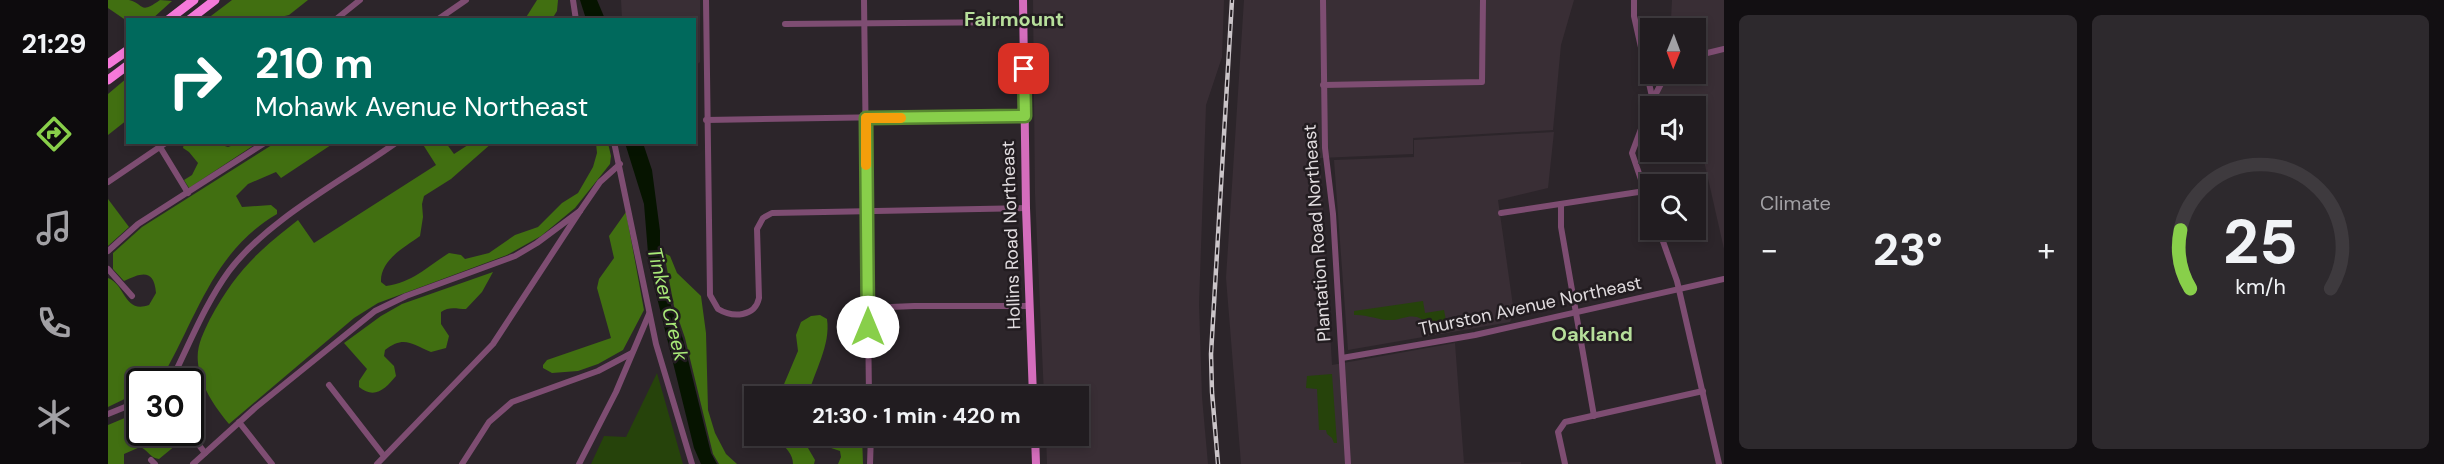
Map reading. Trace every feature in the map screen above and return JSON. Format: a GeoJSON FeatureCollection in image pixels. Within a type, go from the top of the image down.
{"type":"FeatureCollection","features":[{"type":"Feature","properties":{"kind":"highway"},"geometry":{"type":"LineString","coordinates":[[171,18],[194,0]]}},
{"type":"Feature","properties":{"kind":"highway"},"geometry":{"type":"LineString","coordinates":[[192,18],[215,0]]}},
{"type":"Feature","properties":{"kind":"highway"},"geometry":{"type":"LineString","coordinates":[[108,64],[126,51]]}},
{"type":"Feature","properties":{"kind":"highway"},"geometry":{"type":"LineString","coordinates":[[108,80],[126,66]]}},
{"type":"Feature","properties":{"kind":"main road","name":"Hollins Road Northeast"},"geometry":{"type":"LineString","coordinates":[[1023,0],[1026,208],[1033,386]]}},
{"type":"Feature","properties":{"kind":"main road"},"geometry":{"type":"LineString","coordinates":[[1035,446],[1036,464]]}},
{"type":"Feature","properties":{"kind":"street"},"geometry":{"type":"LineString","coordinates":[[337,18],[360,0]]}},
{"type":"Feature","properties":{"kind":"street"},"geometry":{"type":"LineString","coordinates":[[440,18],[466,0]]}},
{"type":"Feature","properties":{"kind":"street"},"geometry":{"type":"LineString","coordinates":[[573,0],[576,18]]}},
{"type":"Feature","properties":{"kind":"street"},"geometry":{"type":"LineString","coordinates":[[706,0],[710,295],[715,306],[723,312],[736,314],[750,312],[757,306],[759,298],[757,229],[763,218],[779,212],[1026,208]]}},
{"type":"Feature","properties":{"kind":"street"},"geometry":{"type":"LineString","coordinates":[[864,0],[869,386]]}},
{"type":"Feature","properties":{"kind":"street","name":"Plantation Road Northeast"},"geometry":{"type":"LineString","coordinates":[[1323,0],[1324,148],[1332,202],[1348,464]]}},
{"type":"Feature","properties":{"kind":"street"},"geometry":{"type":"LineString","coordinates":[[1323,85],[1482,82],[1483,0]]}},
{"type":"Feature","properties":{"kind":"street"},"geometry":{"type":"LineString","coordinates":[[1634,0],[1634,16],[1652,96]]}},
{"type":"Feature","properties":{"kind":"street"},"geometry":{"type":"LineString","coordinates":[[785,24],[1023,22]]}},
{"type":"Feature","properties":{"kind":"street"},"geometry":{"type":"LineString","coordinates":[[1706,53],[1724,49]]}},
{"type":"Feature","properties":{"kind":"street"},"geometry":{"type":"LineString","coordinates":[[706,120],[1025,116]]}},
{"type":"Feature","properties":{"kind":"street"},"geometry":{"type":"LineString","coordinates":[[1640,133],[1632,153],[1640,176]]}},
{"type":"Feature","properties":{"kind":"street"},"geometry":{"type":"LineString","coordinates":[[108,182],[164,144]]}},
{"type":"Feature","properties":{"kind":"street"},"geometry":{"type":"LineString","coordinates":[[108,251],[138,224],[263,144]]}},
{"type":"Feature","properties":{"kind":"street"},"geometry":{"type":"LineString","coordinates":[[178,368],[222,282],[238,261],[280,224],[394,144]]}},
{"type":"Feature","properties":{"kind":"street"},"geometry":{"type":"LineString","coordinates":[[615,144],[649,314],[692,464]]}},
{"type":"Feature","properties":{"kind":"street"},"geometry":{"type":"LineString","coordinates":[[160,147],[188,193]]}},
{"type":"Feature","properties":{"kind":"street"},"geometry":{"type":"LineString","coordinates":[[377,464],[493,344],[600,182],[620,164]]}},
{"type":"Feature","properties":{"kind":"street"},"geometry":{"type":"LineString","coordinates":[[1501,213],[1640,192]]}},
{"type":"Feature","properties":{"kind":"street"},"geometry":{"type":"LineString","coordinates":[[1561,204],[1561,227],[1594,416]]}},
{"type":"Feature","properties":{"kind":"street"},"geometry":{"type":"LineString","coordinates":[[193,464],[239,422],[375,311],[406,296],[515,255],[537,243],[580,211]]}},
{"type":"Feature","properties":{"kind":"street"},"geometry":{"type":"LineString","coordinates":[[1662,240],[1679,289],[1719,464]]}},
{"type":"Feature","properties":{"kind":"street"},"geometry":{"type":"LineString","coordinates":[[108,269],[132,296]]}},
{"type":"Feature","properties":{"kind":"street","name":"Thurston Avenue Northeast"},"geometry":{"type":"LineString","coordinates":[[1342,358],[1475,335],[1724,279]]}},
{"type":"Feature","properties":{"kind":"street"},"geometry":{"type":"LineString","coordinates":[[868,308],[1030,306]]}},
{"type":"Feature","properties":{"kind":"street"},"geometry":{"type":"LineString","coordinates":[[579,464],[616,392],[649,314]]}},
{"type":"Feature","properties":{"kind":"street"},"geometry":{"type":"LineString","coordinates":[[462,464],[489,422],[512,402],[598,371],[632,353]]}},
{"type":"Feature","properties":{"kind":"street"},"geometry":{"type":"LineString","coordinates":[[329,385],[384,456]]}},
{"type":"Feature","properties":{"kind":"street"},"geometry":{"type":"LineString","coordinates":[[1565,464],[1558,432],[1565,422],[1703,392]]}},
{"type":"Feature","properties":{"kind":"street"},"geometry":{"type":"LineString","coordinates":[[108,414],[126,407]]}},
{"type":"Feature","properties":{"kind":"street"},"geometry":{"type":"LineString","coordinates":[[239,422],[272,464]]}},
{"type":"Feature","properties":{"kind":"street"},"geometry":{"type":"LineString","coordinates":[[200,446],[205,453]]}},
{"type":"Feature","properties":{"kind":"street"},"geometry":{"type":"LineString","coordinates":[[870,464],[871,446]]}},
{"type":"Feature","properties":{"kind":"shaded area"},"geometry":{"type":"Polygon","coordinates":[[[621,0],[700,0],[700,62],[696,65],[696,18],[622,18],[621,0]]]}},
{"type":"Feature","properties":{"kind":"shaded area"},"geometry":{"type":"Polygon","coordinates":[[[1033,0],[1224,0],[1222,57],[1206,105],[1199,304],[1202,397],[1208,464],[1047,464],[1046,446],[1089,446],[1089,386],[1044,386],[1035,194],[1033,0]]]}},
{"type":"Feature","properties":{"kind":"shaded area"},"geometry":{"type":"Polygon","coordinates":[[[1244,0],[1574,0],[1561,45],[1553,130],[1413,138],[1413,154],[1320,158],[1332,365],[1455,343],[1464,463],[1521,462],[1521,464],[1241,464],[1226,278],[1244,0]]]}},
{"type":"Feature","properties":{"kind":"shaded area"},"geometry":{"type":"Polygon","coordinates":[[[1672,0],[1724,0],[1724,249],[1704,162],[1706,96],[1659,96],[1656,84],[1706,84],[1706,18],[1671,18],[1672,0]]]}},
{"type":"Feature","properties":{"kind":"shaded area"},"geometry":{"type":"Polygon","coordinates":[[[1554,132],[1548,188],[1498,200],[1514,313],[1510,322],[1348,350],[1334,160],[1414,157],[1414,140],[1554,132]]]}},
{"type":"Feature","properties":{"kind":"green space"},"geometry":{"type":"Polygon","coordinates":[[[108,0],[129,0],[145,8],[160,0],[172,1],[153,18],[126,18],[126,20],[108,8],[108,0]]]}},
{"type":"Feature","properties":{"kind":"green space"},"geometry":{"type":"Polygon","coordinates":[[[232,0],[308,0],[289,15],[276,18],[208,18],[232,0]]]}},
{"type":"Feature","properties":{"kind":"green space"},"geometry":{"type":"Polygon","coordinates":[[[537,0],[558,0],[557,11],[553,18],[526,18],[537,0]]]}},
{"type":"Feature","properties":{"kind":"green space"},"geometry":{"type":"Polygon","coordinates":[[[126,79],[126,121],[108,135],[108,94],[126,79]]]}},
{"type":"Feature","properties":{"kind":"green space"},"geometry":{"type":"Polygon","coordinates":[[[184,144],[218,144],[228,147],[236,144],[255,144],[189,188],[184,180],[192,175],[198,163],[183,148],[184,144]]]}},
{"type":"Feature","properties":{"kind":"green space"},"geometry":{"type":"Polygon","coordinates":[[[273,144],[332,144],[281,178],[276,172],[248,184],[236,196],[242,207],[271,205],[277,210],[277,214],[255,229],[223,265],[198,307],[167,368],[126,368],[126,398],[108,407],[108,278],[135,306],[149,305],[156,293],[153,279],[149,276],[136,276],[124,281],[113,269],[113,253],[142,227],[273,144]]]}},
{"type":"Feature","properties":{"kind":"green space"},"geometry":{"type":"Polygon","coordinates":[[[423,144],[447,144],[454,154],[469,144],[491,144],[451,179],[424,196],[420,236],[394,255],[385,267],[381,282],[386,286],[412,278],[449,253],[461,255],[465,259],[489,253],[515,235],[538,227],[562,203],[578,193],[593,167],[597,153],[596,144],[608,144],[610,164],[575,208],[541,236],[507,255],[378,303],[354,318],[229,424],[205,388],[204,368],[199,368],[199,346],[210,319],[238,275],[259,253],[298,220],[314,243],[436,165],[423,144]]]}},
{"type":"Feature","properties":{"kind":"green space"},"geometry":{"type":"Polygon","coordinates":[[[108,199],[129,227],[108,246],[108,199]]]}},
{"type":"Feature","properties":{"kind":"green space"},"geometry":{"type":"Polygon","coordinates":[[[626,212],[644,310],[623,350],[598,364],[578,371],[552,373],[543,368],[547,360],[611,338],[597,288],[599,279],[614,258],[609,236],[626,212]]]}},
{"type":"Feature","properties":{"kind":"green space"},"geometry":{"type":"Polygon","coordinates":[[[664,253],[670,256],[677,273],[701,296],[706,333],[708,410],[715,433],[726,454],[737,464],[719,464],[713,454],[685,338],[674,306],[664,253]]]}},
{"type":"Feature","properties":{"kind":"green space"},"geometry":{"type":"Polygon","coordinates":[[[493,272],[482,292],[466,309],[450,308],[441,312],[441,324],[449,336],[446,348],[431,352],[408,342],[392,345],[385,350],[384,356],[394,366],[396,376],[380,391],[370,392],[359,387],[359,381],[367,369],[344,343],[402,304],[493,272]]]}},
{"type":"Feature","properties":{"kind":"green space"},"geometry":{"type":"Polygon","coordinates":[[[1423,301],[1425,313],[1444,310],[1448,331],[1439,329],[1417,317],[1388,320],[1354,315],[1354,311],[1423,301]]]}},
{"type":"Feature","properties":{"kind":"green space"},"geometry":{"type":"Polygon","coordinates":[[[820,315],[827,319],[828,329],[827,339],[811,386],[783,386],[798,351],[796,335],[801,322],[811,316],[820,315]]]}},
{"type":"Feature","properties":{"kind":"green space"},"geometry":{"type":"Polygon","coordinates":[[[657,373],[683,464],[591,464],[604,436],[626,437],[657,373]]]}},
{"type":"Feature","properties":{"kind":"green space"},"geometry":{"type":"Polygon","coordinates":[[[1332,374],[1337,443],[1334,443],[1326,430],[1319,430],[1317,389],[1306,388],[1307,376],[1332,374]]]}},
{"type":"Feature","properties":{"kind":"green space"},"geometry":{"type":"Polygon","coordinates":[[[126,417],[126,446],[175,446],[159,459],[140,447],[124,454],[124,464],[108,464],[108,425],[126,417]]]}},
{"type":"Feature","properties":{"kind":"green space"},"geometry":{"type":"Polygon","coordinates":[[[784,446],[807,446],[815,460],[814,464],[793,464],[784,446]]]}},
{"type":"Feature","properties":{"kind":"green space"},"geometry":{"type":"Polygon","coordinates":[[[825,446],[862,446],[863,464],[838,464],[841,457],[840,451],[825,446]]]}},
{"type":"Feature","properties":{"kind":"water"},"geometry":{"type":"Polygon","coordinates":[[[580,0],[597,0],[605,18],[586,18],[580,0]]]}},
{"type":"Feature","properties":{"kind":"water","name":"Tinker Creek"},"geometry":{"type":"Polygon","coordinates":[[[625,144],[643,144],[652,170],[660,231],[660,250],[671,306],[683,339],[711,453],[717,464],[701,464],[694,448],[649,265],[644,204],[625,144]]]}},
{"type":"Feature","properties":{"kind":"railway"},"geometry":{"type":"LineString","coordinates":[[1218,464],[1211,354],[1232,0]]}},
{"type":"Feature","properties":{"kind":"slow traffic"},"geometry":{"type":"LineString","coordinates":[[866,165],[866,118],[901,118]]}},
{"type":"Feature","properties":{"kind":"district","name":"Fairmount"},"geometry":{"type":"Point","coordinates":[1014,19]}},
{"type":"Feature","properties":{"kind":"district","name":"Oakland"},"geometry":{"type":"Point","coordinates":[1592,334]}},
{"type":"Feature","properties":{"kind":"route"},"geometry":{"type":"LineString","coordinates":[[868,327],[866,118],[1025,116],[1024,69]]}}]}
